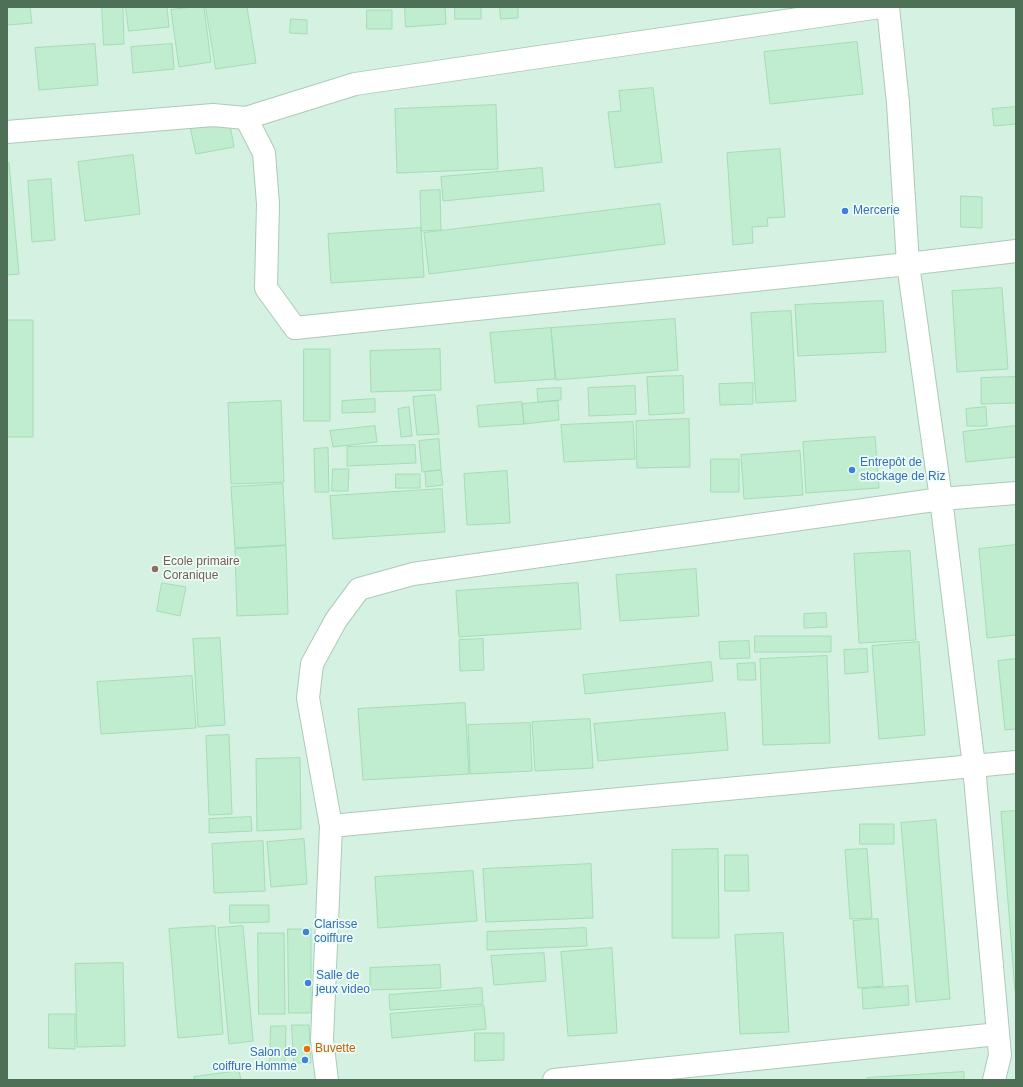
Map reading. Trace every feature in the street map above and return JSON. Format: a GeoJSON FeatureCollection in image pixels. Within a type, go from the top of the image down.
{"type":"FeatureCollection","features":[{"type":"Feature","properties":{"kind":"street"},"geometry":{"type":"LineString","coordinates":[[7,132],[213,115],[246,118],[355,84],[880,7]]}},
{"type":"Feature","properties":{"kind":"street"},"geometry":{"type":"LineString","coordinates":[[888,7],[898,103],[908,264],[941,499],[974,766],[1000,1055],[994,1080]]}},
{"type":"Feature","properties":{"kind":"street"},"geometry":{"type":"LineString","coordinates":[[246,118],[264,153],[268,204],[266,288],[296,328],[908,264],[1016,251]]}},
{"type":"Feature","properties":{"kind":"street"},"geometry":{"type":"LineString","coordinates":[[326,1080],[322,1033],[331,826],[308,698],[312,664],[336,620],[359,589],[413,574],[941,499],[1016,493]]}},
{"type":"Feature","properties":{"kind":"street"},"geometry":{"type":"LineString","coordinates":[[331,826],[1016,762]]}},
{"type":"Feature","properties":{"kind":"street"},"geometry":{"type":"LineString","coordinates":[[554,1080],[998,1034]]}},
{"type":"Feature","properties":{"kind":"shaded area"},"geometry":{"type":"Polygon","coordinates":[[[7,7],[1016,7],[1016,1080],[7,1080],[7,7]]]}},
{"type":"Feature","properties":{"kind":"building"},"geometry":{"type":"Polygon","coordinates":[[[7,7],[30,7],[32,23],[7,25],[7,7]]]}},
{"type":"Feature","properties":{"kind":"building"},"geometry":{"type":"Polygon","coordinates":[[[102,7],[123,7],[124,44],[104,45],[102,7]]]}},
{"type":"Feature","properties":{"kind":"building"},"geometry":{"type":"Polygon","coordinates":[[[126,7],[167,7],[169,27],[129,31],[126,7]]]}},
{"type":"Feature","properties":{"kind":"building"},"geometry":{"type":"Polygon","coordinates":[[[204,7],[211,62],[179,67],[171,10],[204,7]]]}},
{"type":"Feature","properties":{"kind":"building"},"geometry":{"type":"Polygon","coordinates":[[[206,7],[247,7],[256,63],[216,69],[206,7]]]}},
{"type":"Feature","properties":{"kind":"building"},"geometry":{"type":"Polygon","coordinates":[[[405,7],[445,7],[446,24],[406,27],[405,7]]]}},
{"type":"Feature","properties":{"kind":"building"},"geometry":{"type":"Polygon","coordinates":[[[455,7],[481,7],[481,19],[455,19],[455,7]]]}},
{"type":"Feature","properties":{"kind":"building"},"geometry":{"type":"Polygon","coordinates":[[[500,7],[518,7],[518,18],[501,19],[500,7]]]}},
{"type":"Feature","properties":{"kind":"building"},"geometry":{"type":"Polygon","coordinates":[[[367,10],[392,10],[392,29],[367,29],[367,10]]]}},
{"type":"Feature","properties":{"kind":"building"},"geometry":{"type":"Polygon","coordinates":[[[291,19],[307,20],[307,34],[290,33],[291,19]]]}},
{"type":"Feature","properties":{"kind":"building"},"geometry":{"type":"Polygon","coordinates":[[[857,42],[863,94],[770,104],[764,52],[857,42]]]}},
{"type":"Feature","properties":{"kind":"building"},"geometry":{"type":"Polygon","coordinates":[[[95,44],[98,85],[39,90],[35,48],[95,44]]]}},
{"type":"Feature","properties":{"kind":"building"},"geometry":{"type":"Polygon","coordinates":[[[172,44],[174,69],[133,73],[131,47],[172,44]]]}},
{"type":"Feature","properties":{"kind":"building"},"geometry":{"type":"Polygon","coordinates":[[[653,88],[662,162],[615,168],[608,112],[621,111],[619,91],[653,88]]]}},
{"type":"Feature","properties":{"kind":"building"},"geometry":{"type":"Polygon","coordinates":[[[496,105],[498,169],[397,173],[395,109],[496,105]]]}},
{"type":"Feature","properties":{"kind":"building"},"geometry":{"type":"Polygon","coordinates":[[[1016,107],[1016,124],[994,126],[992,109],[1016,107]]]}},
{"type":"Feature","properties":{"kind":"building"},"geometry":{"type":"Polygon","coordinates":[[[229,120],[234,147],[196,154],[190,127],[229,120]]]}},
{"type":"Feature","properties":{"kind":"building"},"geometry":{"type":"Polygon","coordinates":[[[780,149],[785,217],[767,218],[768,226],[752,227],[753,243],[733,245],[727,153],[780,149]]]}},
{"type":"Feature","properties":{"kind":"building"},"geometry":{"type":"Polygon","coordinates":[[[133,155],[140,214],[85,221],[78,162],[133,155]]]}},
{"type":"Feature","properties":{"kind":"building"},"geometry":{"type":"Polygon","coordinates":[[[9,163],[19,274],[7,275],[7,164],[9,163]]]}},
{"type":"Feature","properties":{"kind":"building"},"geometry":{"type":"Polygon","coordinates":[[[542,168],[544,191],[443,201],[441,177],[542,168]]]}},
{"type":"Feature","properties":{"kind":"building"},"geometry":{"type":"Polygon","coordinates":[[[51,179],[55,240],[32,242],[28,181],[51,179]]]}},
{"type":"Feature","properties":{"kind":"building"},"geometry":{"type":"Polygon","coordinates":[[[440,190],[441,230],[421,231],[420,191],[440,190]]]}},
{"type":"Feature","properties":{"kind":"building"},"geometry":{"type":"Polygon","coordinates":[[[961,196],[982,197],[982,228],[961,227],[961,196]]]}},
{"type":"Feature","properties":{"kind":"building"},"geometry":{"type":"Polygon","coordinates":[[[660,204],[665,244],[429,274],[424,233],[660,204]]]}},
{"type":"Feature","properties":{"kind":"building"},"geometry":{"type":"Polygon","coordinates":[[[421,228],[424,277],[331,283],[328,234],[421,228]]]}},
{"type":"Feature","properties":{"kind":"building"},"geometry":{"type":"Polygon","coordinates":[[[1002,288],[1008,369],[957,372],[952,291],[1002,288]]]}},
{"type":"Feature","properties":{"kind":"building"},"geometry":{"type":"Polygon","coordinates":[[[883,301],[886,352],[798,356],[795,305],[883,301]]]}},
{"type":"Feature","properties":{"kind":"building"},"geometry":{"type":"Polygon","coordinates":[[[791,311],[796,401],[756,403],[751,313],[791,311]]]}},
{"type":"Feature","properties":{"kind":"building"},"geometry":{"type":"Polygon","coordinates":[[[675,319],[678,370],[556,380],[551,328],[675,319]]]}},
{"type":"Feature","properties":{"kind":"building"},"geometry":{"type":"Polygon","coordinates":[[[7,320],[33,320],[33,437],[7,437],[7,320]]]}},
{"type":"Feature","properties":{"kind":"building"},"geometry":{"type":"Polygon","coordinates":[[[551,328],[555,379],[495,383],[490,333],[551,328]]]}},
{"type":"Feature","properties":{"kind":"building"},"geometry":{"type":"Polygon","coordinates":[[[304,349],[330,349],[330,421],[304,421],[304,349]]]}},
{"type":"Feature","properties":{"kind":"building"},"geometry":{"type":"Polygon","coordinates":[[[440,349],[441,390],[371,392],[370,351],[440,349]]]}},
{"type":"Feature","properties":{"kind":"building"},"geometry":{"type":"Polygon","coordinates":[[[683,376],[684,413],[649,415],[647,377],[683,376]]]}},
{"type":"Feature","properties":{"kind":"building"},"geometry":{"type":"Polygon","coordinates":[[[1016,377],[1016,403],[981,404],[981,378],[1016,377]]]}},
{"type":"Feature","properties":{"kind":"building"},"geometry":{"type":"Polygon","coordinates":[[[753,383],[753,404],[720,405],[719,384],[753,383]]]}},
{"type":"Feature","properties":{"kind":"building"},"geometry":{"type":"Polygon","coordinates":[[[635,386],[636,414],[589,416],[588,388],[635,386]]]}},
{"type":"Feature","properties":{"kind":"building"},"geometry":{"type":"Polygon","coordinates":[[[561,388],[561,400],[538,402],[537,389],[561,388]]]}},
{"type":"Feature","properties":{"kind":"building"},"geometry":{"type":"Polygon","coordinates":[[[435,395],[439,434],[417,435],[413,397],[435,395]]]}},
{"type":"Feature","properties":{"kind":"building"},"geometry":{"type":"Polygon","coordinates":[[[375,399],[375,412],[342,413],[342,401],[375,399]]]}},
{"type":"Feature","properties":{"kind":"building"},"geometry":{"type":"Polygon","coordinates":[[[281,401],[284,482],[231,484],[228,403],[281,401]]]}},
{"type":"Feature","properties":{"kind":"building"},"geometry":{"type":"Polygon","coordinates":[[[558,401],[559,420],[524,424],[522,404],[558,401]]]}},
{"type":"Feature","properties":{"kind":"building"},"geometry":{"type":"Polygon","coordinates":[[[522,402],[524,424],[479,427],[477,406],[522,402]]]}},
{"type":"Feature","properties":{"kind":"building"},"geometry":{"type":"Polygon","coordinates":[[[409,407],[412,436],[401,437],[398,409],[409,407]]]}},
{"type":"Feature","properties":{"kind":"building"},"geometry":{"type":"Polygon","coordinates":[[[986,407],[987,426],[967,426],[966,409],[986,407]]]}},
{"type":"Feature","properties":{"kind":"building"},"geometry":{"type":"Polygon","coordinates":[[[689,419],[690,467],[637,468],[636,421],[689,419]]]}},
{"type":"Feature","properties":{"kind":"building"},"geometry":{"type":"Polygon","coordinates":[[[633,422],[635,459],[564,462],[561,425],[633,422]]]}},
{"type":"Feature","properties":{"kind":"building"},"geometry":{"type":"Polygon","coordinates":[[[375,426],[377,442],[333,447],[330,431],[375,426]]]}},
{"type":"Feature","properties":{"kind":"building"},"geometry":{"type":"Polygon","coordinates":[[[1016,426],[1016,457],[966,462],[963,432],[1016,426]]]}},
{"type":"Feature","properties":{"kind":"building"},"geometry":{"type":"Polygon","coordinates":[[[875,437],[879,488],[806,493],[803,442],[875,437]]]}},
{"type":"Feature","properties":{"kind":"building"},"geometry":{"type":"Polygon","coordinates":[[[439,439],[441,470],[422,472],[419,441],[439,439]]]}},
{"type":"Feature","properties":{"kind":"building"},"geometry":{"type":"Polygon","coordinates":[[[415,445],[416,463],[347,466],[347,447],[415,445]]]}},
{"type":"Feature","properties":{"kind":"building"},"geometry":{"type":"Polygon","coordinates":[[[328,448],[329,492],[315,492],[314,449],[328,448]]]}},
{"type":"Feature","properties":{"kind":"building"},"geometry":{"type":"Polygon","coordinates":[[[800,451],[803,495],[744,499],[741,455],[800,451]]]}},
{"type":"Feature","properties":{"kind":"building"},"geometry":{"type":"Polygon","coordinates":[[[711,459],[739,459],[739,492],[711,492],[711,459]]]}},
{"type":"Feature","properties":{"kind":"building"},"geometry":{"type":"Polygon","coordinates":[[[333,469],[349,469],[348,491],[332,491],[333,469]]]}},
{"type":"Feature","properties":{"kind":"building"},"geometry":{"type":"Polygon","coordinates":[[[441,470],[443,485],[426,487],[425,472],[441,470]]]}},
{"type":"Feature","properties":{"kind":"building"},"geometry":{"type":"Polygon","coordinates":[[[507,471],[510,523],[467,525],[464,474],[507,471]]]}},
{"type":"Feature","properties":{"kind":"building"},"geometry":{"type":"Polygon","coordinates":[[[396,474],[420,474],[420,488],[396,488],[396,474]]]}},
{"type":"Feature","properties":{"kind":"building"},"geometry":{"type":"Polygon","coordinates":[[[283,484],[286,545],[235,548],[231,487],[283,484]]]}},
{"type":"Feature","properties":{"kind":"building"},"geometry":{"type":"Polygon","coordinates":[[[442,489],[445,532],[333,539],[330,496],[442,489]]]}},
{"type":"Feature","properties":{"kind":"building"},"geometry":{"type":"Polygon","coordinates":[[[1016,545],[1016,635],[987,638],[979,549],[1016,545]]]}},
{"type":"Feature","properties":{"kind":"building"},"geometry":{"type":"Polygon","coordinates":[[[286,546],[288,614],[237,616],[235,549],[286,546]]]}},
{"type":"Feature","properties":{"kind":"building"},"geometry":{"type":"Polygon","coordinates":[[[910,551],[916,640],[859,643],[854,554],[910,551]]]}},
{"type":"Feature","properties":{"kind":"building"},"geometry":{"type":"Polygon","coordinates":[[[696,569],[699,616],[620,621],[616,575],[696,569]]]}},
{"type":"Feature","properties":{"kind":"building"},"geometry":{"type":"Polygon","coordinates":[[[162,583],[186,587],[180,616],[157,611],[162,583]]]}},
{"type":"Feature","properties":{"kind":"building"},"geometry":{"type":"Polygon","coordinates":[[[578,583],[581,629],[459,637],[456,591],[578,583]]]}},
{"type":"Feature","properties":{"kind":"building"},"geometry":{"type":"Polygon","coordinates":[[[826,613],[827,627],[804,628],[804,614],[826,613]]]}},
{"type":"Feature","properties":{"kind":"building"},"geometry":{"type":"Polygon","coordinates":[[[755,636],[831,636],[831,652],[755,652],[755,636]]]}},
{"type":"Feature","properties":{"kind":"building"},"geometry":{"type":"Polygon","coordinates":[[[220,638],[225,725],[198,727],[193,639],[220,638]]]}},
{"type":"Feature","properties":{"kind":"building"},"geometry":{"type":"Polygon","coordinates":[[[483,639],[484,670],[460,671],[459,640],[483,639]]]}},
{"type":"Feature","properties":{"kind":"building"},"geometry":{"type":"Polygon","coordinates":[[[749,641],[750,658],[720,659],[719,642],[749,641]]]}},
{"type":"Feature","properties":{"kind":"building"},"geometry":{"type":"Polygon","coordinates":[[[919,642],[925,735],[879,739],[872,646],[919,642]]]}},
{"type":"Feature","properties":{"kind":"building"},"geometry":{"type":"Polygon","coordinates":[[[867,649],[868,672],[845,674],[844,650],[867,649]]]}},
{"type":"Feature","properties":{"kind":"building"},"geometry":{"type":"Polygon","coordinates":[[[827,656],[830,743],[763,745],[760,659],[827,656]]]}},
{"type":"Feature","properties":{"kind":"building"},"geometry":{"type":"Polygon","coordinates":[[[1016,659],[1016,729],[1005,730],[998,661],[1016,659]]]}},
{"type":"Feature","properties":{"kind":"building"},"geometry":{"type":"Polygon","coordinates":[[[711,662],[713,681],[585,694],[583,675],[711,662]]]}},
{"type":"Feature","properties":{"kind":"building"},"geometry":{"type":"Polygon","coordinates":[[[755,663],[756,680],[738,680],[737,664],[755,663]]]}},
{"type":"Feature","properties":{"kind":"building"},"geometry":{"type":"Polygon","coordinates":[[[192,676],[196,728],[101,734],[97,682],[192,676]]]}},
{"type":"Feature","properties":{"kind":"building"},"geometry":{"type":"Polygon","coordinates":[[[465,703],[469,774],[363,780],[358,709],[465,703]]]}},
{"type":"Feature","properties":{"kind":"building"},"geometry":{"type":"Polygon","coordinates":[[[725,713],[728,750],[598,761],[594,724],[725,713]]]}},
{"type":"Feature","properties":{"kind":"building"},"geometry":{"type":"Polygon","coordinates":[[[590,719],[593,768],[535,771],[532,722],[590,719]]]}},
{"type":"Feature","properties":{"kind":"building"},"geometry":{"type":"Polygon","coordinates":[[[530,723],[532,771],[470,774],[468,725],[530,723]]]}},
{"type":"Feature","properties":{"kind":"building"},"geometry":{"type":"Polygon","coordinates":[[[229,735],[232,814],[209,815],[206,736],[229,735]]]}},
{"type":"Feature","properties":{"kind":"building"},"geometry":{"type":"Polygon","coordinates":[[[300,758],[301,829],[257,831],[256,759],[300,758]]]}},
{"type":"Feature","properties":{"kind":"building"},"geometry":{"type":"Polygon","coordinates":[[[1016,811],[1016,991],[1015,991],[1001,812],[1016,811]]]}},
{"type":"Feature","properties":{"kind":"building"},"geometry":{"type":"Polygon","coordinates":[[[251,817],[252,831],[209,833],[209,819],[251,817]]]}},
{"type":"Feature","properties":{"kind":"building"},"geometry":{"type":"Polygon","coordinates":[[[936,820],[950,999],[916,1002],[901,823],[936,820]]]}},
{"type":"Feature","properties":{"kind":"building"},"geometry":{"type":"Polygon","coordinates":[[[860,824],[894,824],[894,844],[860,844],[860,824]]]}},
{"type":"Feature","properties":{"kind":"building"},"geometry":{"type":"Polygon","coordinates":[[[304,839],[307,884],[271,887],[267,842],[304,839]]]}},
{"type":"Feature","properties":{"kind":"building"},"geometry":{"type":"Polygon","coordinates":[[[263,841],[265,891],[214,893],[212,844],[263,841]]]}},
{"type":"Feature","properties":{"kind":"building"},"geometry":{"type":"Polygon","coordinates":[[[718,849],[719,938],[672,938],[672,850],[718,849]]]}},
{"type":"Feature","properties":{"kind":"building"},"geometry":{"type":"Polygon","coordinates":[[[867,849],[872,918],[850,919],[845,850],[867,849]]]}},
{"type":"Feature","properties":{"kind":"building"},"geometry":{"type":"Polygon","coordinates":[[[725,855],[748,855],[749,891],[725,891],[725,855]]]}},
{"type":"Feature","properties":{"kind":"building"},"geometry":{"type":"Polygon","coordinates":[[[591,864],[593,918],[486,922],[483,869],[591,864]]]}},
{"type":"Feature","properties":{"kind":"building"},"geometry":{"type":"Polygon","coordinates":[[[473,871],[477,921],[378,928],[375,877],[473,871]]]}},
{"type":"Feature","properties":{"kind":"building"},"geometry":{"type":"Polygon","coordinates":[[[230,905],[269,905],[269,922],[230,923],[230,905]]]}},
{"type":"Feature","properties":{"kind":"building"},"geometry":{"type":"Polygon","coordinates":[[[878,919],[883,986],[858,988],[853,921],[878,919]]]}},
{"type":"Feature","properties":{"kind":"building"},"geometry":{"type":"Polygon","coordinates":[[[215,926],[223,1034],[178,1038],[169,929],[215,926]]]}},
{"type":"Feature","properties":{"kind":"building"},"geometry":{"type":"Polygon","coordinates":[[[243,926],[253,1041],[229,1044],[218,928],[243,926]]]}},
{"type":"Feature","properties":{"kind":"building"},"geometry":{"type":"Polygon","coordinates":[[[586,928],[587,946],[487,950],[487,932],[586,928]]]}},
{"type":"Feature","properties":{"kind":"building"},"geometry":{"type":"Polygon","coordinates":[[[288,929],[311,929],[311,1013],[289,1013],[288,929]]]}},
{"type":"Feature","properties":{"kind":"building"},"geometry":{"type":"Polygon","coordinates":[[[258,933],[284,933],[285,1014],[259,1014],[258,933]]]}},
{"type":"Feature","properties":{"kind":"building"},"geometry":{"type":"Polygon","coordinates":[[[783,933],[789,1032],[740,1034],[735,935],[783,933]]]}},
{"type":"Feature","properties":{"kind":"building"},"geometry":{"type":"Polygon","coordinates":[[[612,948],[617,1033],[568,1036],[561,952],[612,948]]]}},
{"type":"Feature","properties":{"kind":"building"},"geometry":{"type":"Polygon","coordinates":[[[544,953],[546,981],[494,985],[491,956],[544,953]]]}},
{"type":"Feature","properties":{"kind":"building"},"geometry":{"type":"Polygon","coordinates":[[[123,963],[125,1046],[77,1047],[75,964],[123,963]]]}},
{"type":"Feature","properties":{"kind":"building"},"geometry":{"type":"Polygon","coordinates":[[[440,965],[441,988],[370,990],[370,968],[440,965]]]}},
{"type":"Feature","properties":{"kind":"building"},"geometry":{"type":"Polygon","coordinates":[[[908,986],[909,1005],[863,1009],[862,989],[908,986]]]}},
{"type":"Feature","properties":{"kind":"building"},"geometry":{"type":"Polygon","coordinates":[[[482,988],[483,1004],[390,1010],[389,995],[482,988]]]}},
{"type":"Feature","properties":{"kind":"building"},"geometry":{"type":"Polygon","coordinates":[[[484,1006],[486,1029],[392,1038],[390,1014],[484,1006]]]}},
{"type":"Feature","properties":{"kind":"building"},"geometry":{"type":"Polygon","coordinates":[[[49,1014],[75,1014],[75,1049],[49,1048],[49,1014]]]}},
{"type":"Feature","properties":{"kind":"building"},"geometry":{"type":"Polygon","coordinates":[[[292,1025],[309,1025],[311,1063],[294,1063],[292,1025]]]}},
{"type":"Feature","properties":{"kind":"building"},"geometry":{"type":"Polygon","coordinates":[[[271,1026],[286,1026],[285,1064],[270,1064],[271,1026]]]}},
{"type":"Feature","properties":{"kind":"building"},"geometry":{"type":"Polygon","coordinates":[[[475,1033],[504,1033],[504,1060],[475,1061],[475,1033]]]}},
{"type":"Feature","properties":{"kind":"building"},"geometry":{"type":"Polygon","coordinates":[[[239,1071],[241,1080],[195,1080],[194,1077],[239,1071]]]}},
{"type":"Feature","properties":{"kind":"building"},"geometry":{"type":"Polygon","coordinates":[[[964,1072],[964,1080],[867,1080],[867,1078],[964,1072]]]}},
{"type":"Feature","properties":{"kind":"place","name":"Mercerie"},"geometry":{"type":"Point","coordinates":[845,211]}},
{"type":"Feature","properties":{"kind":"place","name":"Entrepôt de stockage de Riz"},"geometry":{"type":"Point","coordinates":[852,470]}},
{"type":"Feature","properties":{"kind":"place","name":"Ecole primaire Coranique"},"geometry":{"type":"Point","coordinates":[155,569]}},
{"type":"Feature","properties":{"kind":"place","name":"Clarisse coiffure"},"geometry":{"type":"Point","coordinates":[306,932]}},
{"type":"Feature","properties":{"kind":"place","name":"Salle de jeux video"},"geometry":{"type":"Point","coordinates":[308,983]}},
{"type":"Feature","properties":{"kind":"place","name":"Buvette"},"geometry":{"type":"Point","coordinates":[307,1049]}},
{"type":"Feature","properties":{"kind":"place","name":"Salon de coiffure Homme"},"geometry":{"type":"Point","coordinates":[305,1060]}}]}
